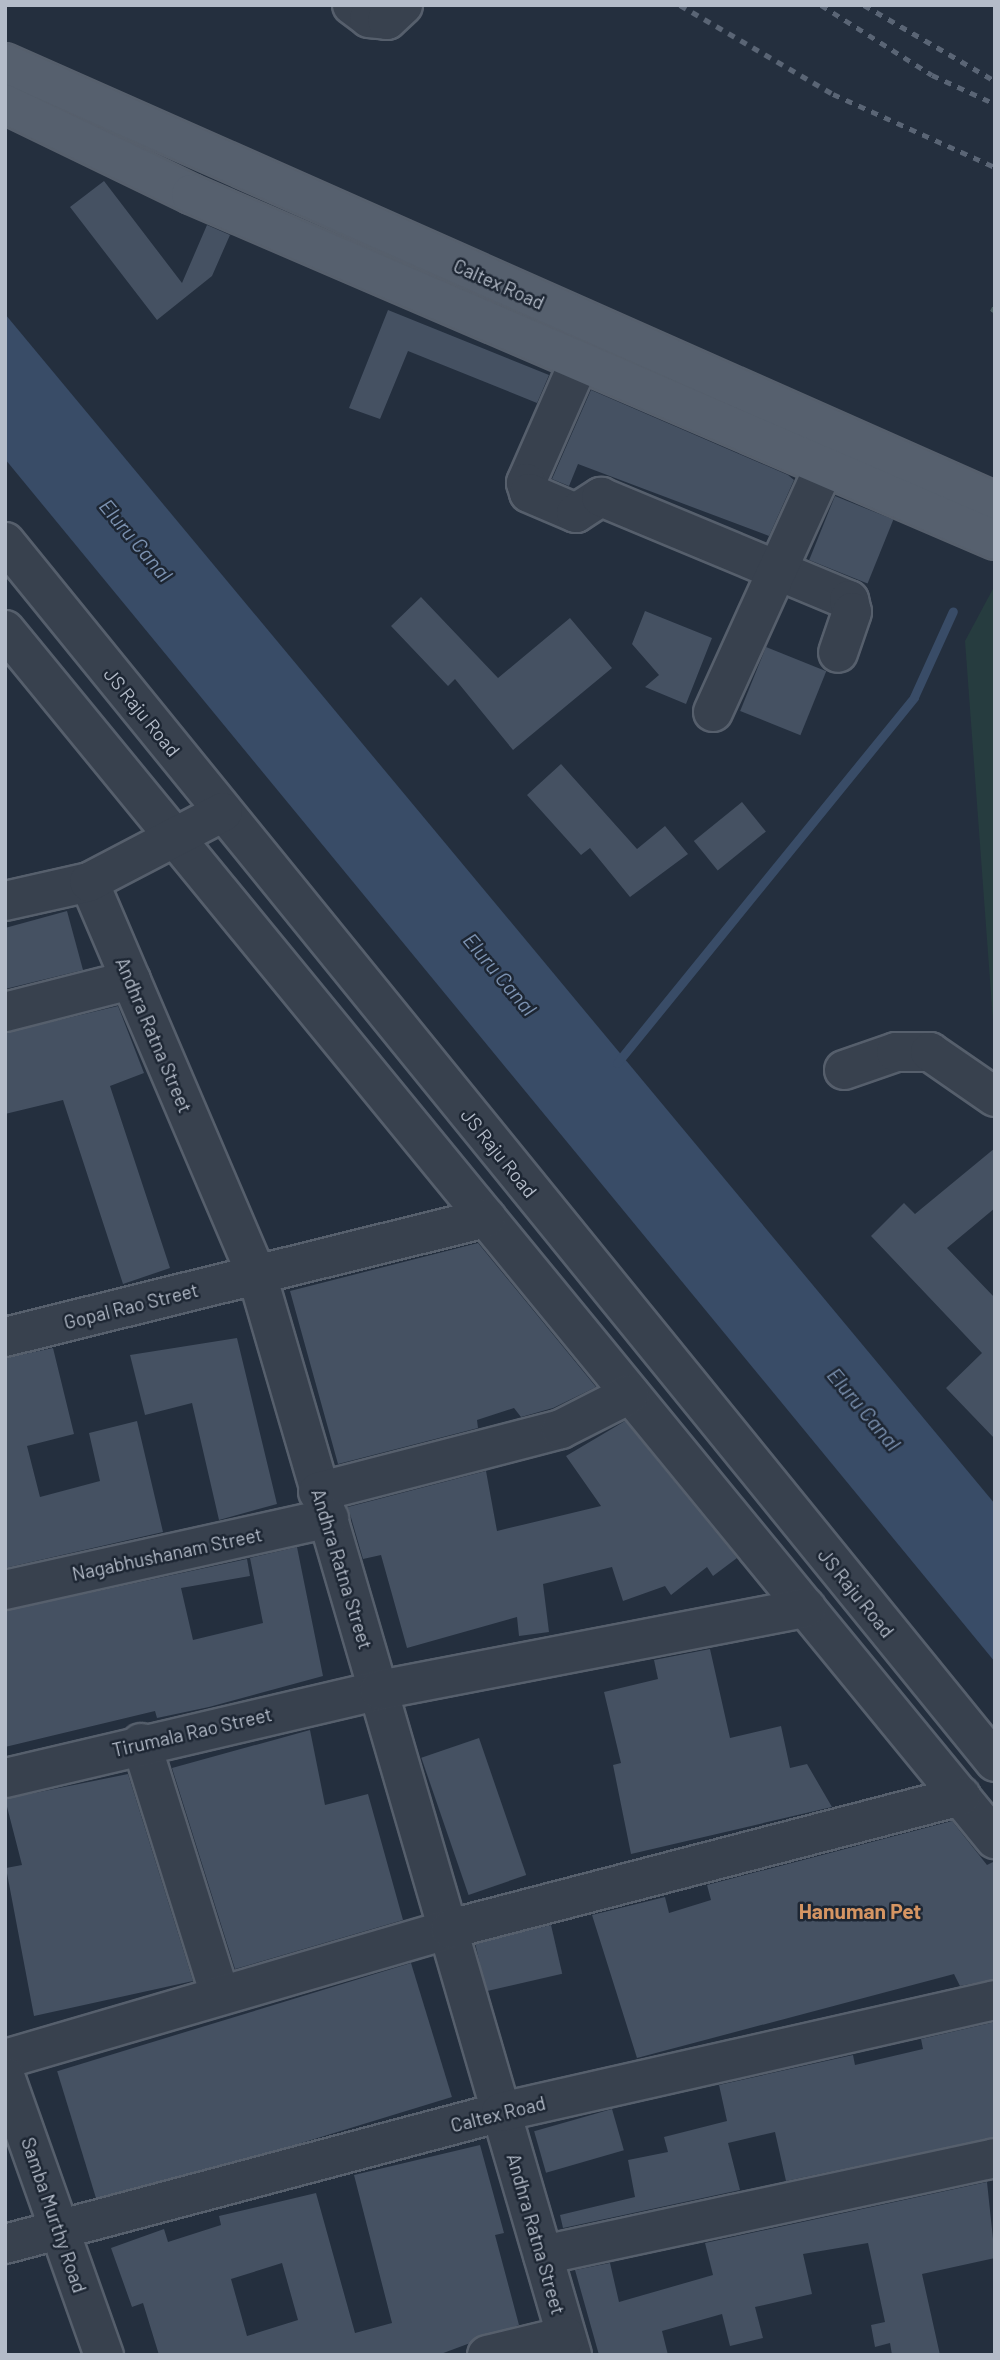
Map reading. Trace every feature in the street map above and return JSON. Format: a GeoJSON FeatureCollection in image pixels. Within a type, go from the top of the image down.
{"type":"FeatureCollection","features":[{"type":"Feature","properties":{"kind":"main road","name":"Caltex Road"},"geometry":{"type":"LineString","coordinates":[[5,63],[995,502]]}},
{"type":"Feature","properties":{"kind":"main road","name":"Caltex Road"},"geometry":{"type":"LineString","coordinates":[[5,104],[191,194],[823,469],[995,540]]}},
{"type":"Feature","properties":{"kind":"street"},"geometry":{"type":"LineString","coordinates":[[352,5],[369,18],[387,20],[403,5]]}},
{"type":"Feature","properties":{"kind":"street"},"geometry":{"type":"LineString","coordinates":[[579,362],[526,483],[529,493],[576,513],[601,497],[778,568],[853,605],[838,653]]}},
{"type":"Feature","properties":{"kind":"street"},"geometry":{"type":"LineString","coordinates":[[713,712],[823,469]]}},
{"type":"Feature","properties":{"kind":"street","name":"JS Raju Road"},"geometry":{"type":"LineString","coordinates":[[5,542],[995,1762]]}},
{"type":"Feature","properties":{"kind":"street"},"geometry":{"type":"LineString","coordinates":[[5,631],[995,1839]]}},
{"type":"Feature","properties":{"kind":"street"},"geometry":{"type":"LineString","coordinates":[[5,901],[89,882],[176,841],[223,812]]}},
{"type":"Feature","properties":{"kind":"street","name":"Andhra Ratna Street"},"geometry":{"type":"LineString","coordinates":[[89,882],[257,1275],[450,1929],[569,2345]]}},
{"type":"Feature","properties":{"kind":"street"},"geometry":{"type":"LineString","coordinates":[[5,1012],[131,980]]}},
{"type":"Feature","properties":{"kind":"street"},"geometry":{"type":"LineString","coordinates":[[845,1070],[896,1052],[930,1052],[995,1097]]}},
{"type":"Feature","properties":{"kind":"street","name":"Gopal Rao Street"},"geometry":{"type":"LineString","coordinates":[[5,1337],[487,1218]]}},
{"type":"Feature","properties":{"kind":"street","name":"Nagabhushanam Street"},"geometry":{"type":"LineString","coordinates":[[5,1590],[323,1505],[561,1429],[630,1394]]}},
{"type":"Feature","properties":{"kind":"street","name":"Tirumala Rao Street"},"geometry":{"type":"LineString","coordinates":[[5,1778],[141,1743],[379,1690],[806,1608]]}},
{"type":"Feature","properties":{"kind":"street"},"geometry":{"type":"LineString","coordinates":[[141,1743],[220,1995]]}},
{"type":"Feature","properties":{"kind":"street"},"geometry":{"type":"LineString","coordinates":[[5,2059],[450,1929],[961,1796]]}},
{"type":"Feature","properties":{"kind":"street","name":"Caltex Road"},"geometry":{"type":"LineString","coordinates":[[5,2244],[61,2233],[501,2112],[995,2000]]}},
{"type":"Feature","properties":{"kind":"street","name":"Samba Murthy Road"},"geometry":{"type":"LineString","coordinates":[[5,2076],[103,2355]]}},
{"type":"Feature","properties":{"kind":"street"},"geometry":{"type":"LineString","coordinates":[[543,2255],[995,2158]]}},
{"type":"Feature","properties":{"kind":"street"},"geometry":{"type":"LineString","coordinates":[[487,2355],[569,2345]]}},
{"type":"Feature","properties":{"kind":"green space"},"geometry":{"type":"Polygon","coordinates":[[[995,585],[995,1048],[965,641],[995,585]]]}},
{"type":"Feature","properties":{"kind":"water","name":"Eluru Canal"},"geometry":{"type":"Polygon","coordinates":[[[5,314],[995,1504],[995,1662],[5,459],[5,314]]]}},
{"type":"Feature","properties":{"kind":"building"},"geometry":{"type":"Polygon","coordinates":[[[104,181],[182,283],[207,225],[230,235],[212,276],[157,320],[70,207],[104,181]]]}},
{"type":"Feature","properties":{"kind":"building"},"geometry":{"type":"Polygon","coordinates":[[[388,310],[549,375],[537,403],[408,351],[380,419],[349,408],[388,310]]]}},
{"type":"Feature","properties":{"kind":"building"},"geometry":{"type":"Polygon","coordinates":[[[591,390],[788,475],[794,480],[769,536],[578,464],[569,486],[552,479],[591,390]]]}},
{"type":"Feature","properties":{"kind":"building"},"geometry":{"type":"Polygon","coordinates":[[[835,496],[893,520],[868,584],[809,560],[835,496]]]}},
{"type":"Feature","properties":{"kind":"building"},"geometry":{"type":"Polygon","coordinates":[[[421,597],[498,678],[570,618],[612,668],[513,750],[455,679],[448,686],[391,626],[421,597]]]}},
{"type":"Feature","properties":{"kind":"building"},"geometry":{"type":"Polygon","coordinates":[[[645,611],[712,638],[686,704],[645,687],[659,675],[632,644],[645,611]]]}},
{"type":"Feature","properties":{"kind":"building"},"geometry":{"type":"Polygon","coordinates":[[[766,647],[826,671],[800,735],[740,711],[766,647]]]}},
{"type":"Feature","properties":{"kind":"building"},"geometry":{"type":"Polygon","coordinates":[[[561,764],[637,849],[665,826],[688,854],[630,897],[590,848],[581,855],[527,795],[561,764]]]}},
{"type":"Feature","properties":{"kind":"building"},"geometry":{"type":"Polygon","coordinates":[[[742,802],[766,832],[718,871],[694,841],[742,802]]]}},
{"type":"Feature","properties":{"kind":"building"},"geometry":{"type":"Polygon","coordinates":[[[67,911],[83,970],[5,989],[5,928],[67,911]]]}},
{"type":"Feature","properties":{"kind":"building"},"geometry":{"type":"Polygon","coordinates":[[[118,1006],[144,1073],[110,1086],[170,1268],[123,1284],[63,1100],[5,1114],[5,1033],[118,1006]]]}},
{"type":"Feature","properties":{"kind":"building"},"geometry":{"type":"Polygon","coordinates":[[[995,1148],[995,1208],[947,1248],[995,1298],[995,1439],[946,1388],[982,1353],[871,1236],[904,1203],[915,1214],[995,1148]]]}},
{"type":"Feature","properties":{"kind":"building"},"geometry":{"type":"Polygon","coordinates":[[[478,1243],[596,1387],[553,1408],[521,1417],[514,1408],[477,1420],[478,1428],[338,1464],[290,1291],[478,1243]]]}},
{"type":"Feature","properties":{"kind":"building"},"geometry":{"type":"Polygon","coordinates":[[[237,1338],[277,1504],[219,1520],[192,1403],[145,1415],[130,1355],[237,1338]]]}},
{"type":"Feature","properties":{"kind":"building"},"geometry":{"type":"Polygon","coordinates":[[[53,1348],[74,1434],[27,1446],[40,1497],[100,1481],[89,1433],[137,1421],[163,1532],[5,1568],[5,1358],[53,1348]]]}},
{"type":"Feature","properties":{"kind":"building"},"geometry":{"type":"Polygon","coordinates":[[[625,1421],[737,1558],[713,1576],[707,1567],[671,1595],[665,1586],[623,1601],[612,1567],[543,1584],[549,1632],[519,1636],[517,1617],[407,1648],[381,1555],[363,1559],[348,1507],[486,1471],[497,1531],[601,1506],[566,1456],[625,1421]]]}},
{"type":"Feature","properties":{"kind":"building"},"geometry":{"type":"Polygon","coordinates":[[[297,1547],[323,1676],[209,1707],[157,1718],[155,1711],[5,1747],[5,1611],[247,1559],[250,1576],[181,1588],[193,1640],[263,1623],[250,1558],[297,1547]]]}},
{"type":"Feature","properties":{"kind":"building"},"geometry":{"type":"Polygon","coordinates":[[[710,1649],[730,1738],[781,1726],[790,1768],[807,1764],[832,1807],[631,1854],[613,1765],[621,1763],[604,1692],[658,1679],[654,1660],[710,1649]]]}},
{"type":"Feature","properties":{"kind":"building"},"geometry":{"type":"Polygon","coordinates":[[[310,1730],[325,1805],[368,1794],[403,1920],[235,1969],[172,1768],[310,1730]]]}},
{"type":"Feature","properties":{"kind":"building"},"geometry":{"type":"Polygon","coordinates":[[[479,1738],[526,1875],[469,1895],[421,1758],[479,1738]]]}},
{"type":"Feature","properties":{"kind":"building"},"geometry":{"type":"Polygon","coordinates":[[[128,1774],[193,1981],[34,2016],[6,1868],[22,1865],[5,1799],[128,1774]]]}},
{"type":"Feature","properties":{"kind":"building"},"geometry":{"type":"Polygon","coordinates":[[[952,1821],[987,1865],[995,1861],[995,1979],[960,1986],[954,1974],[637,2058],[592,1915],[665,1897],[669,1913],[711,1900],[707,1885],[952,1821]]]}},
{"type":"Feature","properties":{"kind":"building"},"geometry":{"type":"Polygon","coordinates":[[[551,1925],[562,1974],[486,1991],[475,1943],[551,1925]]]}},
{"type":"Feature","properties":{"kind":"building"},"geometry":{"type":"Polygon","coordinates":[[[411,1963],[452,2097],[98,2205],[57,2071],[411,1963]]]}},
{"type":"Feature","properties":{"kind":"building"},"geometry":{"type":"Polygon","coordinates":[[[995,2022],[995,2137],[786,2181],[775,2132],[728,2143],[740,2190],[563,2228],[560,2215],[635,2197],[628,2160],[668,2152],[664,2137],[727,2121],[719,2085],[853,2055],[855,2065],[923,2049],[921,2039],[995,2022]]]}},
{"type":"Feature","properties":{"kind":"building"},"geometry":{"type":"Polygon","coordinates":[[[612,2109],[624,2150],[546,2173],[534,2131],[612,2109]]]}},
{"type":"Feature","properties":{"kind":"building"},"geometry":{"type":"Polygon","coordinates":[[[480,2145],[504,2233],[495,2235],[519,2325],[438,2355],[159,2355],[143,2303],[132,2307],[111,2248],[164,2229],[168,2242],[221,2225],[219,2216],[316,2193],[355,2333],[392,2323],[354,2175],[480,2145]],[[282,2263],[231,2279],[247,2336],[298,2320],[282,2263]]]}},
{"type":"Feature","properties":{"kind":"building"},"geometry":{"type":"Polygon","coordinates":[[[987,2182],[995,2258],[922,2274],[940,2355],[892,2355],[890,2343],[875,2347],[871,2325],[885,2322],[868,2243],[803,2254],[812,2294],[755,2307],[763,2338],[730,2346],[722,2314],[662,2331],[668,2355],[599,2355],[575,2270],[610,2263],[619,2302],[713,2275],[705,2243],[987,2182]]]}},
{"type":"Feature","properties":{"kind":"waterway"},"geometry":{"type":"LineString","coordinates":[[617,1063],[914,697],[953,611]]}},
{"type":"Feature","properties":{"kind":"railway"},"geometry":{"type":"LineString","coordinates":[[680,5],[833,94],[995,167]]}},
{"type":"Feature","properties":{"kind":"railway"},"geometry":{"type":"LineString","coordinates":[[821,5],[932,75],[995,104]]}},
{"type":"Feature","properties":{"kind":"railway"},"geometry":{"type":"LineString","coordinates":[[864,5],[995,81]]}},
{"type":"Feature","properties":{"kind":"district","name":"Hanuman Pet"},"geometry":{"type":"Point","coordinates":[860,1911]}}]}
